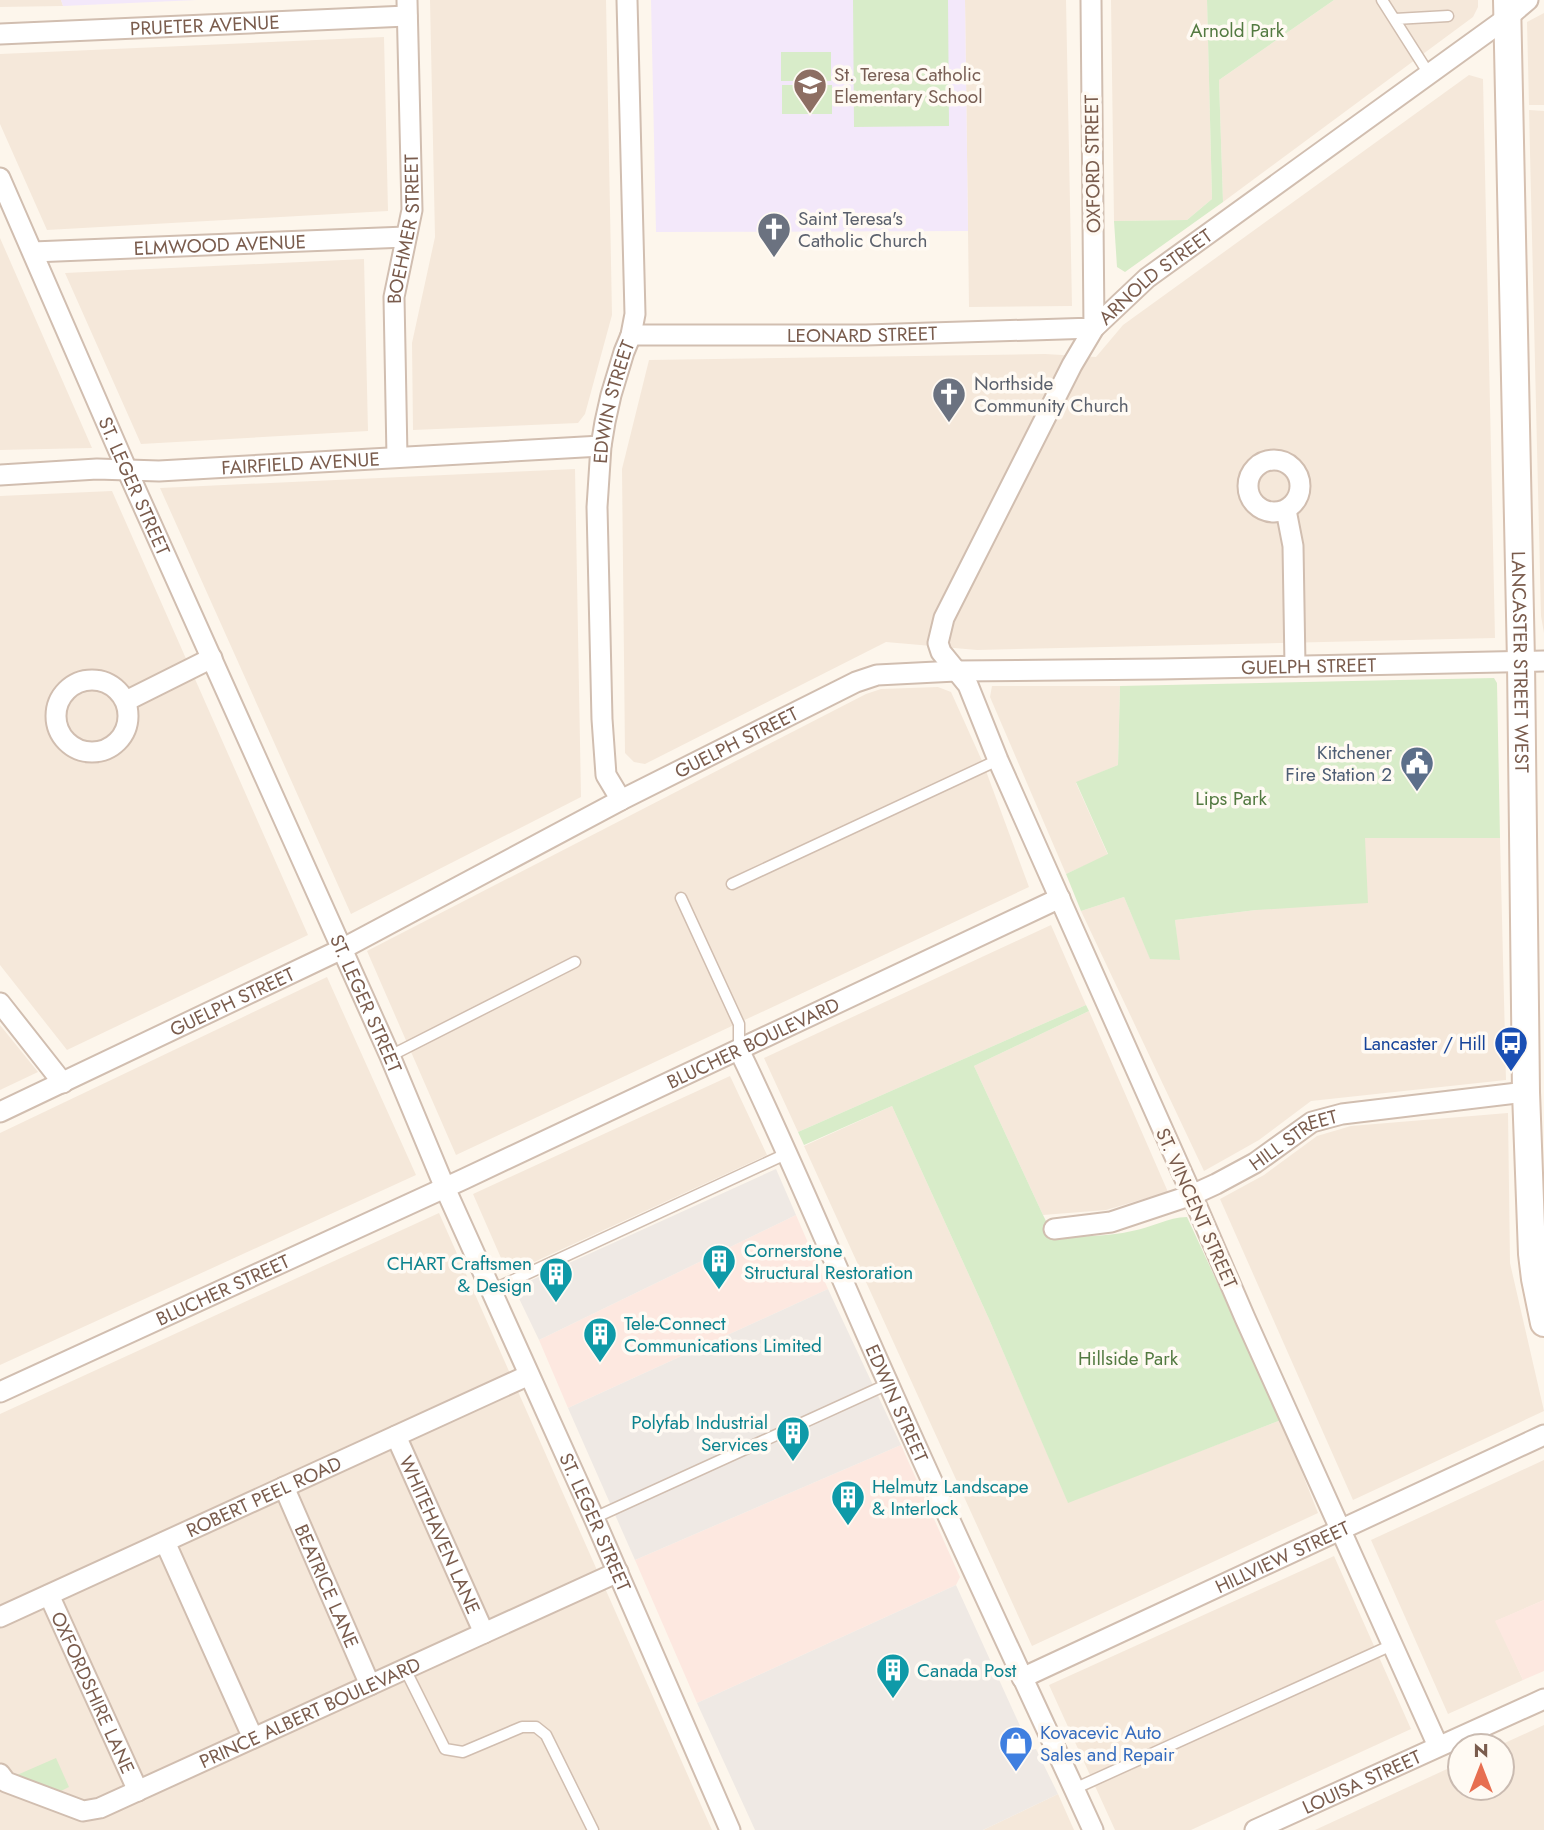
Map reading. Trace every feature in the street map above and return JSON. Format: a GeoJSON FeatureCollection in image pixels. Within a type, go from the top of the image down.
{"type":"FeatureCollection","features":[{"type":"Feature","properties":{"kind":"main road","name":"LANCASTER STREET WEST"},"geometry":{"type":"LineString","coordinates":[[1507,8],[1532,661],[1532,1254],[1544,1320]]}},
{"type":"Feature","properties":{"kind":"street","name":"EDWIN STREET"},"geometry":{"type":"LineString","coordinates":[[621,800],[606,775],[602,719],[597,507],[601,446],[611,395],[635,316],[627,0]]}},
{"type":"Feature","properties":{"kind":"street","name":"OXFORD STREET"},"geometry":{"type":"LineString","coordinates":[[1091,0],[1094,328]]}},
{"type":"Feature","properties":{"kind":"street","name":"ARNOLD STREET"},"geometry":{"type":"LineString","coordinates":[[956,671],[938,643],[944,618],[1072,365],[1094,328],[1147,278],[1429,74],[1507,8],[1528,0]]}},
{"type":"Feature","properties":{"kind":"street","name":"PRUETER AVENUE"},"geometry":{"type":"LineString","coordinates":[[0,34],[371,16],[407,8]]}},
{"type":"Feature","properties":{"kind":"street","name":"BOEHMER STREET"},"geometry":{"type":"LineString","coordinates":[[397,457],[394,298],[412,210],[407,8]]}},
{"type":"Feature","properties":{"kind":"street","name":"ST. LEGER STREET"},"geometry":{"type":"LineString","coordinates":[[0,178],[127,470],[390,1056],[444,1188],[594,1518],[730,1830]]}},
{"type":"Feature","properties":{"kind":"street","name":"ELMWOOD AVENUE"},"geometry":{"type":"LineString","coordinates":[[33,252],[406,237]]}},
{"type":"Feature","properties":{"kind":"street","name":"LEONARD STREET"},"geometry":{"type":"LineString","coordinates":[[631,335],[866,335],[1094,328]]}},
{"type":"Feature","properties":{"kind":"street","name":"FAIRFIELD AVENUE"},"geometry":{"type":"LineString","coordinates":[[0,475],[97,470],[159,471],[601,446]]}},
{"type":"Feature","properties":{"kind":"street"},"geometry":{"type":"LineString","coordinates":[[1286,510],[1293,546],[1295,666]]}},
{"type":"Feature","properties":{"kind":"street"},"geometry":{"type":"LineString","coordinates":[[126,701],[212,658]]}},
{"type":"Feature","properties":{"kind":"street","name":"GUELPH STREET"},"geometry":{"type":"LineString","coordinates":[[0,1112],[342,949],[621,800],[856,682],[877,675],[956,671],[1532,661]]}},
{"type":"Feature","properties":{"kind":"street","name":"ST. VINCENT STREET"},"geometry":{"type":"LineString","coordinates":[[956,671],[968,685],[998,760],[1245,1318],[1438,1746]]}},
{"type":"Feature","properties":{"kind":"street","name":"BLUCHER BOULEVARD"},"geometry":{"type":"LineString","coordinates":[[444,1188],[1060,898]]}},
{"type":"Feature","properties":{"kind":"street"},"geometry":{"type":"LineString","coordinates":[[0,1003],[64,1083]]}},
{"type":"Feature","properties":{"kind":"street","name":"EDWIN STREET"},"geometry":{"type":"LineString","coordinates":[[739,1050],[788,1153],[888,1384],[1093,1830]]}},
{"type":"Feature","properties":{"kind":"street","name":"HILL STREET"},"geometry":{"type":"LineString","coordinates":[[1054,1229],[1111,1222],[1192,1195],[1255,1163],[1312,1122],[1342,1114],[1530,1091]]}},
{"type":"Feature","properties":{"kind":"street","name":"BLUCHER STREET"},"geometry":{"type":"LineString","coordinates":[[0,1392],[444,1188]]}},
{"type":"Feature","properties":{"kind":"street","name":"ROBERT PEEL ROAD"},"geometry":{"type":"LineString","coordinates":[[0,1617],[529,1375]]}},
{"type":"Feature","properties":{"kind":"street","name":"HILLVIEW STREET"},"geometry":{"type":"LineString","coordinates":[[1022,1678],[1544,1435]]}},
{"type":"Feature","properties":{"kind":"street","name":"WHITEHAVEN LANE"},"geometry":{"type":"LineString","coordinates":[[396,1436],[484,1633]]}},
{"type":"Feature","properties":{"kind":"street","name":"BEATRICE LANE"},"geometry":{"type":"LineString","coordinates":[[284,1487],[370,1685]]}},
{"type":"Feature","properties":{"kind":"street"},"geometry":{"type":"LineString","coordinates":[[165,1542],[253,1738]]}},
{"type":"Feature","properties":{"kind":"street","name":"PRINCE ALBERT BOULEVARD"},"geometry":{"type":"LineString","coordinates":[[0,1774],[6,1782],[83,1811],[100,1808],[618,1572]]}},
{"type":"Feature","properties":{"kind":"street","name":"OXFORDSHIRE LANE"},"geometry":{"type":"LineString","coordinates":[[49,1595],[138,1791]]}},
{"type":"Feature","properties":{"kind":"street","name":"LOUISA STREET"},"geometry":{"type":"LineString","coordinates":[[1255,1830],[1544,1699]]}},
{"type":"Feature","properties":{"kind":"lane"},"geometry":{"type":"LineString","coordinates":[[1382,0],[1429,74]]}},
{"type":"Feature","properties":{"kind":"lane"},"geometry":{"type":"LineString","coordinates":[[1395,19],[1448,16]]}},
{"type":"Feature","properties":{"kind":"lane"},"geometry":{"type":"LineString","coordinates":[[733,884],[998,760]]}},
{"type":"Feature","properties":{"kind":"lane"},"geometry":{"type":"LineString","coordinates":[[681,898],[739,1024],[739,1050]]}},
{"type":"Feature","properties":{"kind":"lane"},"geometry":{"type":"LineString","coordinates":[[390,1056],[575,962]]}},
{"type":"Feature","properties":{"kind":"lane"},"geometry":{"type":"LineString","coordinates":[[492,1290],[788,1153]]}},
{"type":"Feature","properties":{"kind":"lane"},"geometry":{"type":"LineString","coordinates":[[594,1518],[888,1384]]}},
{"type":"Feature","properties":{"kind":"lane"},"geometry":{"type":"LineString","coordinates":[[1074,1788],[1392,1645]]}},
{"type":"Feature","properties":{"kind":"lane"},"geometry":{"type":"LineString","coordinates":[[405,1669],[445,1749],[463,1752],[523,1727],[536,1727],[546,1735],[593,1830]]}},
{"type":"Feature","properties":{"kind":"shaded area"},"geometry":{"type":"Polygon","coordinates":[[[0,0],[61,0],[63,6],[0,7],[0,0]]]}},
{"type":"Feature","properties":{"kind":"shaded area"},"geometry":{"type":"Polygon","coordinates":[[[61,0],[197,0],[63,6],[61,0]]]}},
{"type":"Feature","properties":{"kind":"shaded area"},"geometry":{"type":"Polygon","coordinates":[[[430,0],[606,0],[612,315],[585,414],[578,423],[413,430],[412,343],[435,237],[430,0]]]}},
{"type":"Feature","properties":{"kind":"shaded area","name":"St. Teresa Catholic Elementary School"},"geometry":{"type":"Polygon","coordinates":[[[651,0],[965,0],[968,231],[656,232],[651,0]]]}},
{"type":"Feature","properties":{"kind":"shaded area"},"geometry":{"type":"Polygon","coordinates":[[[965,0],[1066,0],[1072,306],[969,307],[965,0]]]}},
{"type":"Feature","properties":{"kind":"shaded area"},"geometry":{"type":"Polygon","coordinates":[[[1111,0],[1207,0],[1212,199],[1187,220],[1114,221],[1111,0]]]}},
{"type":"Feature","properties":{"kind":"shaded area"},"geometry":{"type":"Polygon","coordinates":[[[1334,0],[1478,0],[1478,7],[1473,17],[1223,202],[1219,80],[1334,0]]]}},
{"type":"Feature","properties":{"kind":"shaded area"},"geometry":{"type":"Polygon","coordinates":[[[1544,13],[1544,105],[1529,105],[1527,22],[1544,13]]]}},
{"type":"Feature","properties":{"kind":"shaded area"},"geometry":{"type":"Polygon","coordinates":[[[384,37],[388,211],[47,230],[0,124],[0,54],[384,37]]]}},
{"type":"Feature","properties":{"kind":"shaded area"},"geometry":{"type":"Polygon","coordinates":[[[1469,75],[1483,79],[1495,638],[977,650],[886,642],[645,764],[634,762],[625,753],[622,469],[649,360],[1045,354],[1096,357],[1123,325],[1469,75]]]}},
{"type":"Feature","properties":{"kind":"shaded area"},"geometry":{"type":"Polygon","coordinates":[[[1529,110],[1544,111],[1544,633],[1541,616],[1529,110]]]}},
{"type":"Feature","properties":{"kind":"shaded area"},"geometry":{"type":"Polygon","coordinates":[[[0,238],[92,448],[0,450],[0,238]]]}},
{"type":"Feature","properties":{"kind":"shaded area"},"geometry":{"type":"Polygon","coordinates":[[[364,259],[368,431],[141,444],[65,273],[364,259]]]}},
{"type":"Feature","properties":{"kind":"shaded area"},"geometry":{"type":"Polygon","coordinates":[[[575,469],[581,797],[351,914],[160,488],[575,469]]]}},
{"type":"Feature","properties":{"kind":"shaded area"},"geometry":{"type":"Polygon","coordinates":[[[112,491],[308,935],[67,1050],[0,965],[0,496],[112,491]]]}},
{"type":"Feature","properties":{"kind":"shaded area"},"geometry":{"type":"Polygon","coordinates":[[[992,686],[1120,686],[1118,765],[1076,783],[1108,855],[1066,874],[990,697],[992,686]]]}},
{"type":"Feature","properties":{"kind":"shaded area"},"geometry":{"type":"Polygon","coordinates":[[[938,687],[951,692],[983,763],[1029,887],[456,1155],[367,951],[866,694],[881,689],[938,687]]]}},
{"type":"Feature","properties":{"kind":"shaded area"},"geometry":{"type":"Polygon","coordinates":[[[1364,838],[1500,838],[1506,1080],[1311,1101],[1259,1140],[1204,1171],[1081,911],[1124,897],[1150,958],[1179,960],[1175,920],[1256,910],[1364,838]]]}},
{"type":"Feature","properties":{"kind":"shaded area"},"geometry":{"type":"Polygon","coordinates":[[[1051,925],[1086,1005],[798,1132],[764,1058],[1051,925]]]}},
{"type":"Feature","properties":{"kind":"shaded area"},"geometry":{"type":"Polygon","coordinates":[[[327,977],[416,1175],[0,1365],[0,1133],[327,977]]]}},
{"type":"Feature","properties":{"kind":"shaded area"},"geometry":{"type":"Polygon","coordinates":[[[1089,1011],[1168,1192],[1106,1210],[1043,1215],[974,1066],[1089,1011]]]}},
{"type":"Feature","properties":{"kind":"shaded area"},"geometry":{"type":"Polygon","coordinates":[[[0,1025],[38,1072],[0,1090],[0,1025]]]}},
{"type":"Feature","properties":{"kind":"shaded area"},"geometry":{"type":"Polygon","coordinates":[[[730,1076],[767,1155],[508,1274],[473,1194],[730,1076]]]}},
{"type":"Feature","properties":{"kind":"shaded area"},"geometry":{"type":"Polygon","coordinates":[[[892,1106],[989,1319],[1068,1502],[1281,1420],[1318,1513],[1032,1646],[804,1146],[892,1106]]]}},
{"type":"Feature","properties":{"kind":"shaded area"},"geometry":{"type":"Polygon","coordinates":[[[1508,1113],[1510,1263],[1544,1411],[1353,1500],[1220,1199],[1264,1175],[1317,1136],[1351,1126],[1508,1113]]]}},
{"type":"Feature","properties":{"kind":"shaded area"},"geometry":{"type":"Polygon","coordinates":[[[776,1169],[796,1215],[539,1340],[514,1288],[776,1169]]]}},
{"type":"Feature","properties":{"kind":"shaded area"},"geometry":{"type":"Polygon","coordinates":[[[439,1213],[712,1830],[0,1830],[0,1414],[439,1213]]]}},
{"type":"Feature","properties":{"kind":"shaded area"},"geometry":{"type":"Polygon","coordinates":[[[796,1215],[828,1289],[568,1408],[539,1340],[796,1215]]]}},
{"type":"Feature","properties":{"kind":"shaded area"},"geometry":{"type":"Polygon","coordinates":[[[828,1289],[901,1445],[635,1560],[568,1408],[828,1289]]]}},
{"type":"Feature","properties":{"kind":"shaded area"},"geometry":{"type":"Polygon","coordinates":[[[901,1445],[960,1577],[956,1585],[697,1703],[635,1560],[901,1445]]]}},
{"type":"Feature","properties":{"kind":"shaded area"},"geometry":{"type":"Polygon","coordinates":[[[1544,1460],[1544,1600],[1496,1621],[1523,1680],[1448,1714],[1371,1540],[1544,1460]]]}},
{"type":"Feature","properties":{"kind":"shaded area"},"geometry":{"type":"Polygon","coordinates":[[[1334,1556],[1411,1729],[1191,1830],[1115,1830],[1049,1685],[1334,1556]]]}},
{"type":"Feature","properties":{"kind":"shaded area"},"geometry":{"type":"Polygon","coordinates":[[[956,1585],[1031,1750],[1036,1749],[1058,1794],[983,1830],[755,1830],[697,1703],[956,1585]]]}},
{"type":"Feature","properties":{"kind":"shaded area"},"geometry":{"type":"Polygon","coordinates":[[[1544,1600],[1544,1671],[1523,1680],[1495,1621],[1544,1600]]]}},
{"type":"Feature","properties":{"kind":"shaded area"},"geometry":{"type":"Polygon","coordinates":[[[1544,1725],[1544,1830],[1315,1830],[1446,1769],[1446,1802],[1516,1802],[1516,1738],[1544,1725]]]}},
{"type":"Feature","properties":{"kind":"shaded area"},"geometry":{"type":"Polygon","coordinates":[[[1058,1794],[1074,1830],[983,1830],[1058,1794]]]}},
{"type":"Feature","properties":{"kind":"green space"},"geometry":{"type":"Polygon","coordinates":[[[853,0],[948,0],[949,126],[854,127],[853,0]]]}},
{"type":"Feature","properties":{"kind":"green space","name":"Arnold Park"},"geometry":{"type":"Polygon","coordinates":[[[1207,0],[1334,0],[1219,80],[1223,202],[1125,272],[1117,267],[1114,221],[1187,220],[1212,199],[1207,0]]]}},
{"type":"Feature","properties":{"kind":"green space"},"geometry":{"type":"Polygon","coordinates":[[[781,52],[831,52],[831,81],[781,81],[781,52]]]}},
{"type":"Feature","properties":{"kind":"green space"},"geometry":{"type":"Polygon","coordinates":[[[782,85],[832,85],[832,114],[782,114],[782,85]]]}},
{"type":"Feature","properties":{"kind":"green space","name":"Lips Park"},"geometry":{"type":"Polygon","coordinates":[[[1494,678],[1497,683],[1500,838],[1365,838],[1368,903],[1256,910],[1175,920],[1180,960],[1150,959],[1124,897],[1081,911],[1066,874],[1108,854],[1076,782],[1118,765],[1120,686],[1494,678]]]}},
{"type":"Feature","properties":{"kind":"green space","name":"Hillside Park"},"geometry":{"type":"Polygon","coordinates":[[[1086,1005],[1089,1011],[974,1066],[1043,1215],[1054,1237],[1123,1233],[1187,1217],[1281,1420],[1068,1503],[989,1319],[892,1106],[804,1145],[798,1132],[1086,1005]]]}},
{"type":"Feature","properties":{"kind":"green space"},"geometry":{"type":"Polygon","coordinates":[[[56,1758],[69,1787],[61,1791],[17,1775],[56,1758]]]}},
{"type":"Feature","properties":{"kind":"place","name":"St. Teresa Catholic Elementary School"},"geometry":{"type":"Point","coordinates":[810,115]}},
{"type":"Feature","properties":{"kind":"place","name":"Saint Teresa's Catholic Church"},"geometry":{"type":"Point","coordinates":[774,259]}},
{"type":"Feature","properties":{"kind":"place","name":"Northside Community Church"},"geometry":{"type":"Point","coordinates":[949,424]}},
{"type":"Feature","properties":{"kind":"place","name":"Kitchener Fire Station 2"},"geometry":{"type":"Point","coordinates":[1417,793]}},
{"type":"Feature","properties":{"kind":"place","name":"Lancaster / Hill"},"geometry":{"type":"Point","coordinates":[1511,1073]}},
{"type":"Feature","properties":{"kind":"place","name":"Cornerstone Structural Restoration"},"geometry":{"type":"Point","coordinates":[719,1291]}},
{"type":"Feature","properties":{"kind":"place","name":"CHART Craftsmen & Design"},"geometry":{"type":"Point","coordinates":[556,1304]}},
{"type":"Feature","properties":{"kind":"place","name":"Tele-Connect Communications Limited"},"geometry":{"type":"Point","coordinates":[600,1364]}},
{"type":"Feature","properties":{"kind":"place","name":"Polyfab Industrial Services"},"geometry":{"type":"Point","coordinates":[793,1463]}},
{"type":"Feature","properties":{"kind":"place","name":"Helmutz Landscape & Interlock"},"geometry":{"type":"Point","coordinates":[848,1527]}},
{"type":"Feature","properties":{"kind":"place","name":"Canada Post"},"geometry":{"type":"Point","coordinates":[893,1700]}},
{"type":"Feature","properties":{"kind":"place","name":"Kovacevic Auto Sales and Repair"},"geometry":{"type":"Point","coordinates":[1016,1773]}}]}
